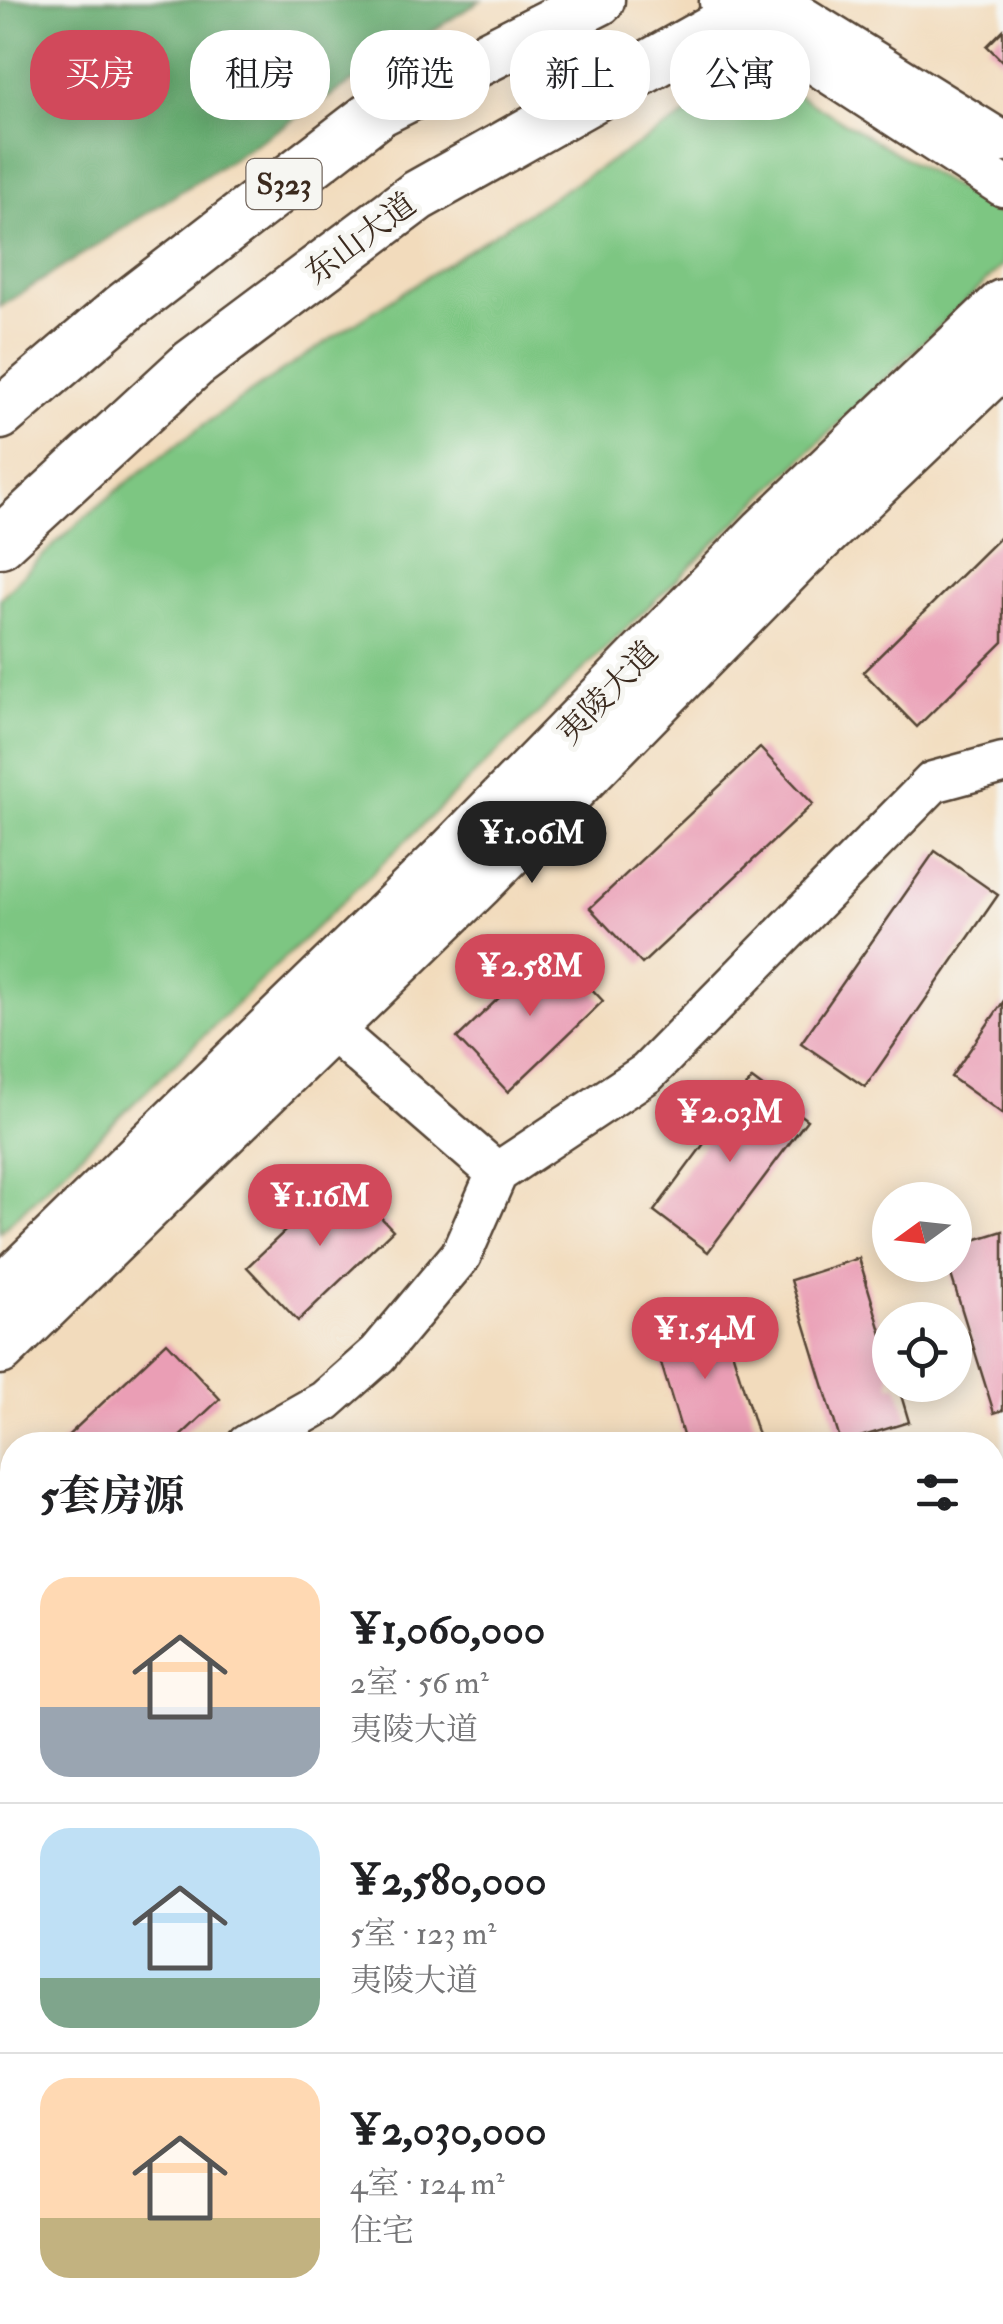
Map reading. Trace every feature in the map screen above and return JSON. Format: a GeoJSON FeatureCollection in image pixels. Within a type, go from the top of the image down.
{"type":"FeatureCollection","features":[{"type":"Feature","properties":{"kind":"main road","name":"S323"},"geometry":{"type":"LineString","coordinates":[[0,414],[124,308],[379,111],[598,0]]}},
{"type":"Feature","properties":{"kind":"main road","name":"东山大道"},"geometry":{"type":"LineString","coordinates":[[0,542],[193,364],[417,196],[749,3]]}},
{"type":"Feature","properties":{"kind":"main road","name":"夷陵大道"},"geometry":{"type":"LineString","coordinates":[[0,1293],[451,854],[766,532],[1003,304]]}},
{"type":"Feature","properties":{"kind":"main road","name":"夷陵大道"},"geometry":{"type":"LineString","coordinates":[[0,1349],[479,882],[794,561],[1003,361]]}},
{"type":"Feature","properties":{"kind":"street"},"geometry":{"type":"LineString","coordinates":[[749,3],[1003,142]]}},
{"type":"Feature","properties":{"kind":"street"},"geometry":{"type":"LineString","coordinates":[[749,3],[1003,186]]}},
{"type":"Feature","properties":{"kind":"street"},"geometry":{"type":"LineString","coordinates":[[270,1432],[325,1401],[378,1354],[461,1255],[497,1174],[648,1072],[933,782],[1003,763]]}},
{"type":"Feature","properties":{"kind":"street"},"geometry":{"type":"LineString","coordinates":[[330,1028],[497,1174]]}},
{"type":"Feature","properties":{"kind":"green space"},"geometry":{"type":"Polygon","coordinates":[[[0,0],[481,0],[434,30],[350,30],[350,84],[330,96],[330,30],[190,30],[190,120],[293,120],[0,307],[0,0]]]}},
{"type":"Feature","properties":{"kind":"green space"},"geometry":{"type":"Polygon","coordinates":[[[810,102],[1003,216],[1003,265],[0,1232],[0,599],[83,519],[221,413],[512,222],[678,120],[810,120],[810,102]]]}},
{"type":"Feature","properties":{"kind":"building"},"geometry":{"type":"Polygon","coordinates":[[[1003,30],[1003,62],[987,46],[1003,30]]]}},
{"type":"Feature","properties":{"kind":"building"},"geometry":{"type":"Polygon","coordinates":[[[1003,534],[1003,642],[917,727],[863,672],[1003,534]]]}},
{"type":"Feature","properties":{"kind":"building"},"geometry":{"type":"Polygon","coordinates":[[[760,748],[813,804],[642,964],[590,908],[760,748]]]}},
{"type":"Feature","properties":{"kind":"building"},"geometry":{"type":"Polygon","coordinates":[[[935,851],[998,895],[865,1087],[801,1043],[935,851]]]}},
{"type":"Feature","properties":{"kind":"building"},"geometry":{"type":"Polygon","coordinates":[[[552,947],[603,1001],[508,1092],[457,1038],[552,947]]]}},
{"type":"Feature","properties":{"kind":"building"},"geometry":{"type":"Polygon","coordinates":[[[1003,1002],[1003,1114],[951,1077],[1003,1002]]]}},
{"type":"Feature","properties":{"kind":"building"},"geometry":{"type":"Polygon","coordinates":[[[752,1079],[807,1120],[708,1252],[654,1211],[752,1079]]]}},
{"type":"Feature","properties":{"kind":"building"},"geometry":{"type":"Polygon","coordinates":[[[342,1177],[393,1230],[298,1321],[247,1267],[342,1177]]]}},
{"type":"Feature","properties":{"kind":"building"},"geometry":{"type":"Polygon","coordinates":[[[1003,1231],[1003,1410],[994,1413],[972,1342],[972,1302],[960,1302],[953,1282],[972,1282],[972,1241],[1003,1231]]]}},
{"type":"Feature","properties":{"kind":"building"},"geometry":{"type":"Polygon","coordinates":[[[859,1258],[872,1302],[872,1402],[903,1402],[909,1422],[877,1432],[838,1432],[791,1280],[859,1258]]]}},
{"type":"Feature","properties":{"kind":"building"},"geometry":{"type":"Polygon","coordinates":[[[719,1309],[757,1432],[682,1432],[651,1330],[719,1309]]]}},
{"type":"Feature","properties":{"kind":"building"},"geometry":{"type":"Polygon","coordinates":[[[167,1342],[220,1399],[185,1432],[72,1432],[167,1342]]]}}]}
